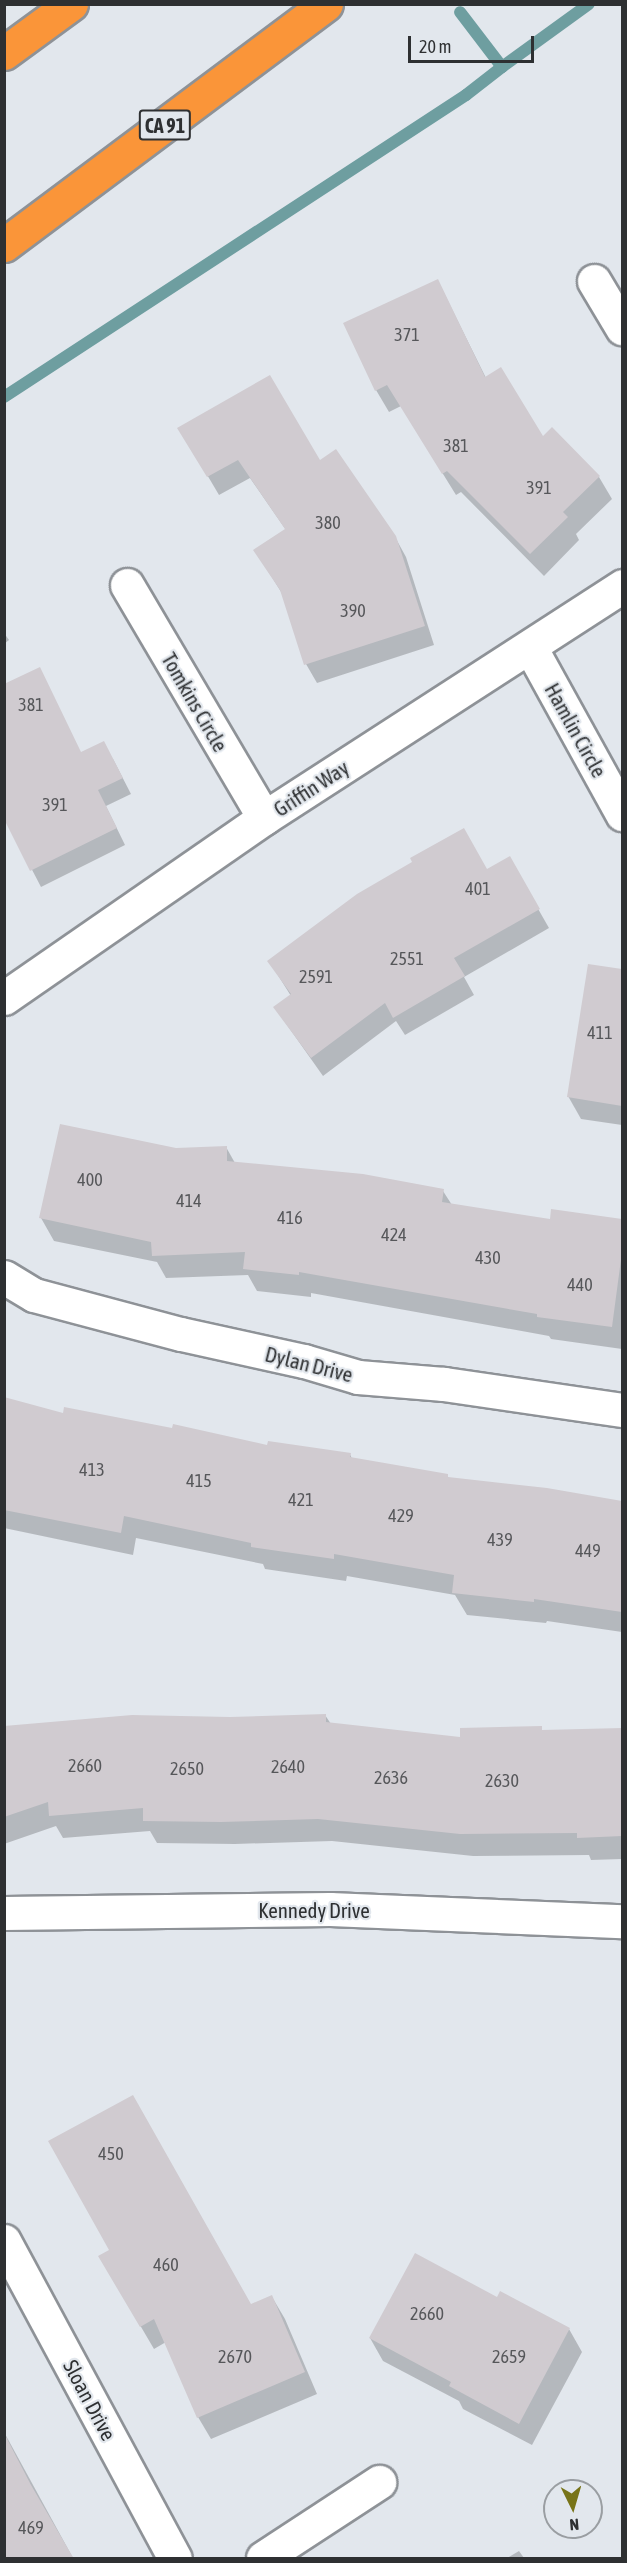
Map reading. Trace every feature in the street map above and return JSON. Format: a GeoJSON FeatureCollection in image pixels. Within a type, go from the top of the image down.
{"type":"FeatureCollection","features":[{"type":"Feature","properties":{"kind":"highway"},"geometry":{"type":"LineString","coordinates":[[4,53],[71,4]]}},
{"type":"Feature","properties":{"kind":"highway","name":"CA 91"},"geometry":{"type":"LineString","coordinates":[[4,245],[326,4]]}},
{"type":"Feature","properties":{"kind":"street"},"geometry":{"type":"LineString","coordinates":[[594,281],[622,328]]}},
{"type":"Feature","properties":{"kind":"street","name":"Tomkins Circle"},"geometry":{"type":"LineString","coordinates":[[127,585],[264,818]]}},
{"type":"Feature","properties":{"kind":"street","name":"Griffin Way"},"geometry":{"type":"LineString","coordinates":[[4,998],[264,818],[622,586]]}},
{"type":"Feature","properties":{"kind":"street","name":"Hamlin Circle"},"geometry":{"type":"LineString","coordinates":[[530,647],[622,813]]}},
{"type":"Feature","properties":{"kind":"street","name":"Dylan Drive"},"geometry":{"type":"LineString","coordinates":[[4,1277],[34,1294],[181,1334],[304,1361],[358,1377],[444,1384],[622,1410]]}},
{"type":"Feature","properties":{"kind":"street","name":"Kennedy Drive"},"geometry":{"type":"LineString","coordinates":[[4,1913],[330,1909],[622,1921]]}},
{"type":"Feature","properties":{"kind":"street","name":"Sloan Drive"},"geometry":{"type":"LineString","coordinates":[[4,2241],[174,2559]]}},
{"type":"Feature","properties":{"kind":"street"},"geometry":{"type":"LineString","coordinates":[[263,2559],[379,2482]]}},
{"type":"Feature","properties":{"kind":"building"},"geometry":{"type":"Polygon","coordinates":[[[438,279],[485,377],[501,367],[543,436],[552,427],[600,476],[563,512],[568,517],[530,554],[447,471],[442,474],[387,385],[375,391],[343,323],[438,279]]]}},
{"type":"Feature","properties":{"kind":"building"},"geometry":{"type":"Polygon","coordinates":[[[270,375],[320,460],[336,449],[396,536],[425,626],[304,665],[280,590],[253,550],[285,529],[238,460],[207,477],[177,428],[270,375]]]}},
{"type":"Feature","properties":{"kind":"building"},"geometry":{"type":"Polygon","coordinates":[[[40,667],[81,752],[104,741],[123,778],[98,790],[117,828],[30,871],[4,819],[4,684],[40,667]]]}},
{"type":"Feature","properties":{"kind":"building"},"geometry":{"type":"Polygon","coordinates":[[[464,828],[487,869],[510,856],[540,909],[454,958],[465,976],[393,1018],[385,1003],[311,1058],[273,1007],[291,994],[267,961],[357,894],[412,862],[410,858],[464,828]]]}},
{"type":"Feature","properties":{"kind":"building"},"geometry":{"type":"Polygon","coordinates":[[[588,964],[622,969],[622,1106],[567,1097],[588,964]]]}},
{"type":"Feature","properties":{"kind":"building"},"geometry":{"type":"Polygon","coordinates":[[[60,1124],[176,1148],[227,1146],[227,1161],[363,1174],[444,1189],[442,1202],[550,1219],[551,1209],[622,1219],[622,1252],[612,1327],[537,1317],[537,1314],[299,1272],[299,1275],[243,1269],[245,1252],[152,1256],[151,1242],[39,1218],[60,1124]]]}},
{"type":"Feature","properties":{"kind":"building"},"geometry":{"type":"Polygon","coordinates":[[[4,1397],[63,1413],[64,1407],[172,1428],[173,1424],[267,1445],[268,1441],[351,1453],[350,1457],[448,1474],[448,1477],[547,1488],[622,1501],[622,1612],[534,1599],[534,1602],[452,1593],[454,1575],[334,1554],[334,1559],[251,1547],[251,1543],[124,1516],[121,1533],[4,1510],[4,1397]]]}},
{"type":"Feature","properties":{"kind":"building"},"geometry":{"type":"Polygon","coordinates":[[[326,1714],[326,1722],[460,1737],[460,1728],[542,1726],[542,1730],[622,1728],[622,1836],[577,1838],[577,1833],[460,1834],[318,1819],[221,1822],[143,1821],[143,1808],[49,1816],[48,1802],[4,1817],[4,1726],[132,1715],[230,1717],[326,1714]]]}},
{"type":"Feature","properties":{"kind":"building"},"geometry":{"type":"Polygon","coordinates":[[[133,2095],[251,2304],[272,2295],[305,2372],[197,2418],[154,2319],[140,2327],[98,2256],[109,2250],[48,2141],[133,2095]]]}},
{"type":"Feature","properties":{"kind":"building"},"geometry":{"type":"Polygon","coordinates":[[[415,2253],[497,2297],[500,2291],[570,2328],[519,2424],[449,2386],[451,2382],[369,2338],[415,2253]]]}},
{"type":"Feature","properties":{"kind":"building"},"geometry":{"type":"Polygon","coordinates":[[[4,2433],[31,2485],[74,2559],[4,2559],[4,2433]]]}},
{"type":"Feature","properties":{"kind":"waterway"},"geometry":{"type":"LineString","coordinates":[[502,67],[589,4]]}},
{"type":"Feature","properties":{"kind":"waterway"},"geometry":{"type":"LineString","coordinates":[[4,397],[466,95],[502,67],[460,12]]}}]}
